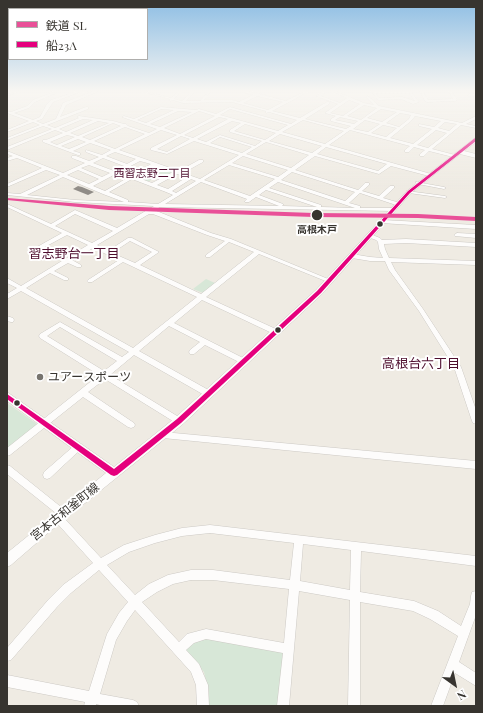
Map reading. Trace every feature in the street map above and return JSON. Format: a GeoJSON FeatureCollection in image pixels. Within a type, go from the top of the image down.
{"type":"FeatureCollection","features":[{"type":"Feature","properties":{"kind":"street"},"geometry":{"type":"LineString","coordinates":[[7,131],[24,124]]}},
{"type":"Feature","properties":{"kind":"street"},"geometry":{"type":"LineString","coordinates":[[7,149],[67,124]]}},
{"type":"Feature","properties":{"kind":"street"},"geometry":{"type":"LineString","coordinates":[[46,142],[87,124]]}},
{"type":"Feature","properties":{"kind":"street"},"geometry":{"type":"LineString","coordinates":[[58,146],[108,124]]}},
{"type":"Feature","properties":{"kind":"street"},"geometry":{"type":"LineString","coordinates":[[119,124],[148,134]]}},
{"type":"Feature","properties":{"kind":"street"},"geometry":{"type":"LineString","coordinates":[[69,151],[128,124]]}},
{"type":"Feature","properties":{"kind":"street"},"geometry":{"type":"LineString","coordinates":[[147,124],[398,204]]}},
{"type":"Feature","properties":{"kind":"street"},"geometry":{"type":"LineString","coordinates":[[20,196],[170,124]]}},
{"type":"Feature","properties":{"kind":"street"},"geometry":{"type":"LineString","coordinates":[[200,124],[153,149],[167,154],[222,124]]}},
{"type":"Feature","properties":{"kind":"street"},"geometry":{"type":"LineString","coordinates":[[242,124],[231,131],[379,173],[390,164]]}},
{"type":"Feature","properties":{"kind":"street"},"geometry":{"type":"LineString","coordinates":[[249,124],[429,175]]}},
{"type":"Feature","properties":{"kind":"street"},"geometry":{"type":"LineString","coordinates":[[264,124],[284,130]]}},
{"type":"Feature","properties":{"kind":"street"},"geometry":{"type":"LineString","coordinates":[[327,124],[351,129],[428,150],[453,155],[476,156]]}},
{"type":"Feature","properties":{"kind":"street"},"geometry":{"type":"LineString","coordinates":[[341,124],[351,129]]}},
{"type":"Feature","properties":{"kind":"street"},"geometry":{"type":"LineString","coordinates":[[238,206],[358,124]]}},
{"type":"Feature","properties":{"kind":"street"},"geometry":{"type":"LineString","coordinates":[[368,134],[381,124]]}},
{"type":"Feature","properties":{"kind":"street"},"geometry":{"type":"LineString","coordinates":[[387,124],[400,128]]}},
{"type":"Feature","properties":{"kind":"street"},"geometry":{"type":"LineString","coordinates":[[386,139],[405,124]]}},
{"type":"Feature","properties":{"kind":"street"},"geometry":{"type":"LineString","coordinates":[[407,151],[439,124]]}},
{"type":"Feature","properties":{"kind":"street"},"geometry":{"type":"LineString","coordinates":[[422,155],[462,124]]}},
{"type":"Feature","properties":{"kind":"street"},"geometry":{"type":"LineString","coordinates":[[463,124],[476,127]]}},
{"type":"Feature","properties":{"kind":"street"},"geometry":{"type":"LineString","coordinates":[[7,140],[44,125],[178,173],[286,207]]}},
{"type":"Feature","properties":{"kind":"street"},"geometry":{"type":"LineString","coordinates":[[7,296],[292,125]]}},
{"type":"Feature","properties":{"kind":"street"},"geometry":{"type":"LineString","coordinates":[[420,125],[450,132]]}},
{"type":"Feature","properties":{"kind":"street"},"geometry":{"type":"LineString","coordinates":[[254,130],[259,127]]}},
{"type":"Feature","properties":{"kind":"street"},"geometry":{"type":"LineString","coordinates":[[245,135],[249,132]]}},
{"type":"Feature","properties":{"kind":"street"},"geometry":{"type":"LineString","coordinates":[[206,143],[220,136],[255,147]]}},
{"type":"Feature","properties":{"kind":"street"},"geometry":{"type":"LineString","coordinates":[[34,138],[58,146],[89,163],[114,172]]}},
{"type":"Feature","properties":{"kind":"street","name":"宮本古和釜町線"},"geometry":{"type":"LineString","coordinates":[[7,561],[60,516],[179,421],[330,281],[409,192],[453,155],[476,139]]}},
{"type":"Feature","properties":{"kind":"street"},"geometry":{"type":"LineString","coordinates":[[88,151],[128,166]]}},
{"type":"Feature","properties":{"kind":"street"},"geometry":{"type":"LineString","coordinates":[[7,152],[132,204]]}},
{"type":"Feature","properties":{"kind":"street"},"geometry":{"type":"LineString","coordinates":[[7,160],[17,156]]}},
{"type":"Feature","properties":{"kind":"street"},"geometry":{"type":"LineString","coordinates":[[89,186],[140,159]]}},
{"type":"Feature","properties":{"kind":"street"},"geometry":{"type":"LineString","coordinates":[[152,186],[201,161]]}},
{"type":"Feature","properties":{"kind":"street"},"geometry":{"type":"LineString","coordinates":[[229,163],[365,209]]}},
{"type":"Feature","properties":{"kind":"street"},"geometry":{"type":"LineString","coordinates":[[105,193],[155,164]]}},
{"type":"Feature","properties":{"kind":"street"},"geometry":{"type":"LineString","coordinates":[[7,186],[46,168]]}},
{"type":"Feature","properties":{"kind":"street"},"geometry":{"type":"LineString","coordinates":[[77,168],[103,179]]}},
{"type":"Feature","properties":{"kind":"street"},"geometry":{"type":"LineString","coordinates":[[168,191],[191,177]]}},
{"type":"Feature","properties":{"kind":"street"},"geometry":{"type":"LineString","coordinates":[[131,178],[176,194]]}},
{"type":"Feature","properties":{"kind":"street"},"geometry":{"type":"LineString","coordinates":[[346,203],[367,184]]}},
{"type":"Feature","properties":{"kind":"street"},"geometry":{"type":"LineString","coordinates":[[418,184],[444,188]]}},
{"type":"Feature","properties":{"kind":"street"},"geometry":{"type":"LineString","coordinates":[[380,198],[392,187]]}},
{"type":"Feature","properties":{"kind":"street"},"geometry":{"type":"LineString","coordinates":[[266,188],[327,208]]}},
{"type":"Feature","properties":{"kind":"street"},"geometry":{"type":"LineString","coordinates":[[409,192],[445,197]]}},
{"type":"Feature","properties":{"kind":"street"},"geometry":{"type":"LineString","coordinates":[[7,194],[132,204],[392,210]]}},
{"type":"Feature","properties":{"kind":"street"},"geometry":{"type":"LineString","coordinates":[[7,205],[276,332]]}},
{"type":"Feature","properties":{"kind":"street"},"geometry":{"type":"LineString","coordinates":[[7,213],[16,209]]}},
{"type":"Feature","properties":{"kind":"street"},"geometry":{"type":"LineString","coordinates":[[50,226],[75,212],[116,230]]}},
{"type":"Feature","properties":{"kind":"street"},"geometry":{"type":"LineString","coordinates":[[148,212],[154,212],[209,234],[229,240],[330,281]]}},
{"type":"Feature","properties":{"kind":"street"},"geometry":{"type":"LineString","coordinates":[[382,222],[476,227]]}},
{"type":"Feature","properties":{"kind":"street"},"geometry":{"type":"LineString","coordinates":[[39,248],[67,233]]}},
{"type":"Feature","properties":{"kind":"street"},"geometry":{"type":"LineString","coordinates":[[457,235],[476,236]]}},
{"type":"Feature","properties":{"kind":"street"},"geometry":{"type":"LineString","coordinates":[[370,236],[381,242],[387,258],[401,283],[421,310],[457,367],[476,421]]}},
{"type":"Feature","properties":{"kind":"street"},"geometry":{"type":"LineString","coordinates":[[108,253],[130,239],[156,252],[135,266]]}},
{"type":"Feature","properties":{"kind":"street"},"geometry":{"type":"LineString","coordinates":[[208,256],[229,240]]}},
{"type":"Feature","properties":{"kind":"street"},"geometry":{"type":"LineString","coordinates":[[381,242],[406,241],[476,245]]}},
{"type":"Feature","properties":{"kind":"street"},"geometry":{"type":"LineString","coordinates":[[7,453],[258,252]]}},
{"type":"Feature","properties":{"kind":"street"},"geometry":{"type":"LineString","coordinates":[[352,256],[370,259],[387,258],[476,263]]}},
{"type":"Feature","properties":{"kind":"street"},"geometry":{"type":"LineString","coordinates":[[67,260],[79,266]]}},
{"type":"Feature","properties":{"kind":"street"},"geometry":{"type":"LineString","coordinates":[[90,281],[123,260]]}},
{"type":"Feature","properties":{"kind":"street"},"geometry":{"type":"LineString","coordinates":[[50,271],[66,279]]}},
{"type":"Feature","properties":{"kind":"street"},"geometry":{"type":"LineString","coordinates":[[7,280],[209,394]]}},
{"type":"Feature","properties":{"kind":"street"},"geometry":{"type":"LineString","coordinates":[[123,361],[60,324],[42,336],[179,421]]}},
{"type":"Feature","properties":{"kind":"street"},"geometry":{"type":"LineString","coordinates":[[170,324],[243,362]]}},
{"type":"Feature","properties":{"kind":"street"},"geometry":{"type":"LineString","coordinates":[[192,352],[204,342]]}},
{"type":"Feature","properties":{"kind":"street"},"geometry":{"type":"LineString","coordinates":[[83,393],[131,424]]}},
{"type":"Feature","properties":{"kind":"street"},"geometry":{"type":"LineString","coordinates":[[7,396],[114,473]]}},
{"type":"Feature","properties":{"kind":"street"},"geometry":{"type":"LineString","coordinates":[[163,435],[476,465]]}},
{"type":"Feature","properties":{"kind":"street"},"geometry":{"type":"LineString","coordinates":[[47,475],[78,447]]}},
{"type":"Feature","properties":{"kind":"street"},"geometry":{"type":"LineString","coordinates":[[7,469],[60,516],[100,563],[195,668],[202,684],[203,706]]}},
{"type":"Feature","properties":{"kind":"street"},"geometry":{"type":"LineString","coordinates":[[8,654],[67,589],[100,563],[127,548],[155,538],[182,532],[210,529],[234,531],[476,561]]}},
{"type":"Feature","properties":{"kind":"street"},"geometry":{"type":"LineString","coordinates":[[283,706],[299,539]]}},
{"type":"Feature","properties":{"kind":"street"},"geometry":{"type":"LineString","coordinates":[[354,706],[356,546]]}},
{"type":"Feature","properties":{"kind":"street"},"geometry":{"type":"LineString","coordinates":[[91,702],[111,638],[123,617],[135,601],[153,588],[172,579],[191,575],[213,575],[294,585],[414,606],[434,615],[464,634]]}},
{"type":"Feature","properties":{"kind":"street"},"geometry":{"type":"LineString","coordinates":[[437,706],[475,604],[476,596]]}},
{"type":"Feature","properties":{"kind":"street"},"geometry":{"type":"LineString","coordinates":[[178,650],[191,638],[206,634],[288,649]]}},
{"type":"Feature","properties":{"kind":"street"},"geometry":{"type":"LineString","coordinates":[[453,665],[476,680]]}},
{"type":"Feature","properties":{"kind":"street"},"geometry":{"type":"LineString","coordinates":[[7,681],[91,702],[133,706]]}},
{"type":"Feature","properties":{"kind":"green space"},"geometry":{"type":"Polygon","coordinates":[[[159,167],[174,172],[164,178],[158,176],[146,183],[134,177],[143,172],[147,174],[159,167]]]}},
{"type":"Feature","properties":{"kind":"green space"},"geometry":{"type":"Polygon","coordinates":[[[206,279],[215,283],[203,293],[193,289],[206,279]]]}},
{"type":"Feature","properties":{"kind":"green space"},"geometry":{"type":"Polygon","coordinates":[[[7,403],[37,424],[36,427],[7,450],[7,403]]]}},
{"type":"Feature","properties":{"kind":"green space"},"geometry":{"type":"Polygon","coordinates":[[[202,637],[281,651],[284,655],[279,706],[208,706],[208,691],[204,672],[186,651],[186,645],[202,637]]]}},
{"type":"Feature","properties":{"kind":"building"},"geometry":{"type":"Polygon","coordinates":[[[78,186],[94,192],[88,195],[73,189],[78,186]]]}},
{"type":"Feature","properties":{"kind":"rail line","name":"SL"},"geometry":{"type":"LineString","coordinates":[[7,199],[109,208],[314,215],[418,216],[476,219]]}},
{"type":"Feature","properties":{"kind":"transit line","name":"船23A"},"geometry":{"type":"LineString","coordinates":[[114,473],[179,421],[319,292],[409,192],[476,139]]}},
{"type":"Feature","properties":{"kind":"transit line","name":"船23A"},"geometry":{"type":"LineString","coordinates":[[7,396],[114,473]]}},
{"type":"Feature","properties":{"kind":"place","name":"高根木戸"},"geometry":{"type":"Point","coordinates":[317,215]}},
{"type":"Feature","properties":{"kind":"place","name":"ユアースポーツ"},"geometry":{"type":"Point","coordinates":[40,377]}},
{"type":"Feature","properties":{"kind":"district","name":"西習志野二丁目"},"geometry":{"type":"Point","coordinates":[152,174]}},
{"type":"Feature","properties":{"kind":"district","name":"習志野台一丁目"},"geometry":{"type":"Point","coordinates":[74,254]}},
{"type":"Feature","properties":{"kind":"district","name":"高根台六丁目"},"geometry":{"type":"Point","coordinates":[421,364]}}]}
